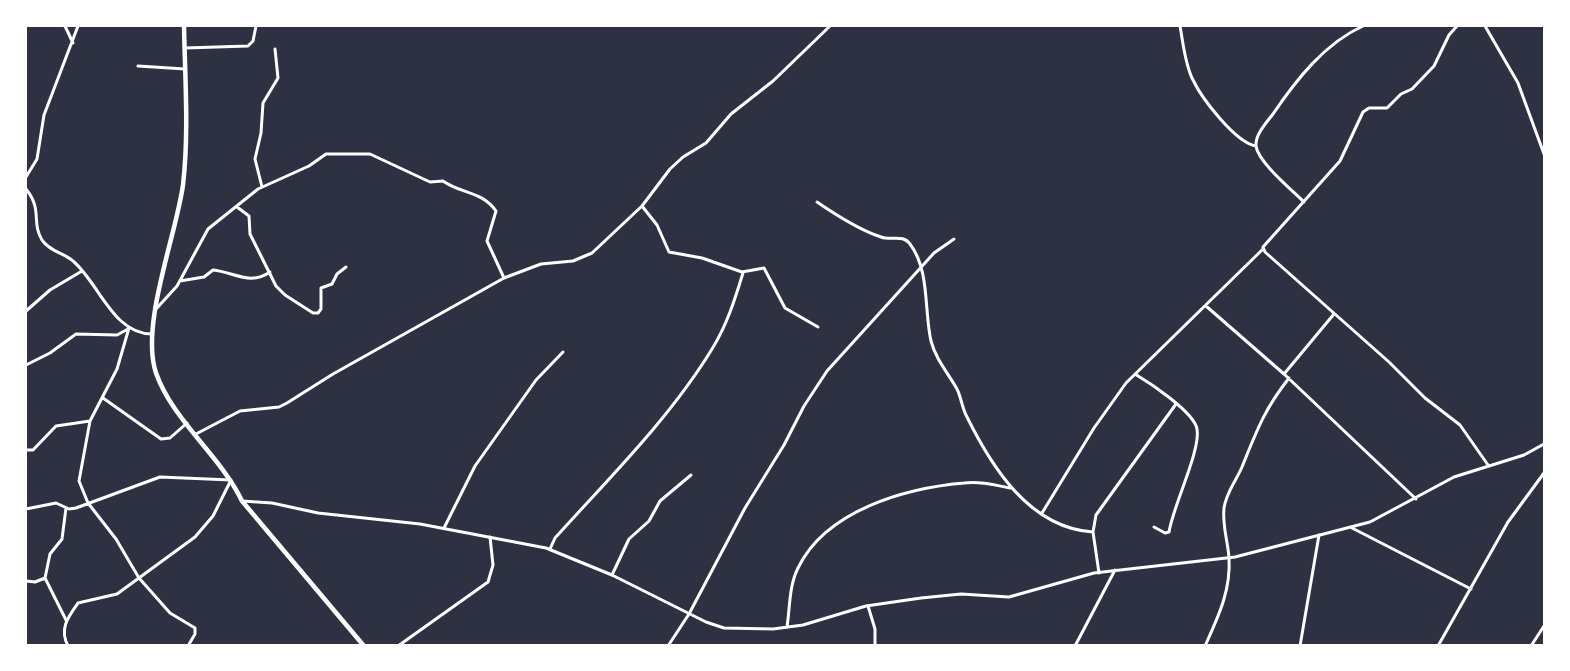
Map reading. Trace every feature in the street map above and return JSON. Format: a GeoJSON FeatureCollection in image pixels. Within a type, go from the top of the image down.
{"type":"FeatureCollection","features":[{"type":"Feature","properties":{"kind":"main road"},"geometry":{"type":"LineString","coordinates":[[184,26],[183,184],[153,334],[152,355],[158,378],[231,480],[242,501],[364,645]]}},
{"type":"Feature","properties":{"kind":"street"},"geometry":{"type":"LineString","coordinates":[[65,26],[73,43]]}},
{"type":"Feature","properties":{"kind":"street"},"geometry":{"type":"LineString","coordinates":[[26,177],[37,159],[44,115],[78,26]]}},
{"type":"Feature","properties":{"kind":"street"},"geometry":{"type":"LineString","coordinates":[[185,48],[248,46],[253,41],[256,26]]}},
{"type":"Feature","properties":{"kind":"street"},"geometry":{"type":"LineString","coordinates":[[196,434],[240,411],[279,407],[287,403],[333,374],[436,319],[504,278],[541,264],[573,261],[592,253],[642,206],[669,169],[706,143],[731,114],[773,81],[830,26]]}},
{"type":"Feature","properties":{"kind":"street"},"geometry":{"type":"LineString","coordinates":[[1180,26],[1192,80],[1222,120],[1246,145],[1256,146]]}},
{"type":"Feature","properties":{"kind":"street"},"geometry":{"type":"LineString","coordinates":[[1304,202],[1271,170],[1256,146],[1261,130],[1299,77],[1351,31],[1364,26]]}},
{"type":"Feature","properties":{"kind":"street"},"geometry":{"type":"LineString","coordinates":[[1042,513],[1112,401],[1135,374],[1263,249],[1264,243],[1340,161],[1363,112],[1369,108],[1387,108],[1401,94],[1412,89],[1434,66],[1449,34],[1458,26]]}},
{"type":"Feature","properties":{"kind":"street"},"geometry":{"type":"LineString","coordinates":[[1485,26],[1518,83],[1545,154]]}},
{"type":"Feature","properties":{"kind":"street"},"geometry":{"type":"LineString","coordinates":[[262,187],[255,159],[261,133],[262,103],[278,78],[275,49]]}},
{"type":"Feature","properties":{"kind":"street"},"geometry":{"type":"LineString","coordinates":[[138,66],[185,69]]}},
{"type":"Feature","properties":{"kind":"street"},"geometry":{"type":"LineString","coordinates":[[157,308],[180,281],[203,235],[237,207],[262,187],[309,166],[326,154],[349,152],[382,158],[392,167],[430,182],[443,181],[451,187],[473,192],[494,208],[496,215],[487,232],[487,241],[504,278]]}},
{"type":"Feature","properties":{"kind":"street"},"geometry":{"type":"LineString","coordinates":[[26,189],[36,204],[38,228],[43,242],[73,260],[129,328],[153,334]]}},
{"type":"Feature","properties":{"kind":"street"},"geometry":{"type":"LineString","coordinates":[[817,202],[839,217],[880,237],[905,239],[912,247],[920,270],[929,329],[938,360],[957,390],[964,412],[999,476],[1042,513],[1073,531],[1093,532]]}},
{"type":"Feature","properties":{"kind":"street"},"geometry":{"type":"LineString","coordinates":[[642,206],[657,225],[671,253],[702,258],[743,273],[764,268],[787,310],[818,327]]}},
{"type":"Feature","properties":{"kind":"street"},"geometry":{"type":"LineString","coordinates":[[237,207],[248,215],[249,231],[285,295],[316,314],[322,308],[321,289],[331,285],[337,274],[346,267]]}},
{"type":"Feature","properties":{"kind":"street"},"geometry":{"type":"LineString","coordinates":[[668,645],[689,614],[745,508],[827,371],[934,253],[954,239]]}},
{"type":"Feature","properties":{"kind":"street"},"geometry":{"type":"LineString","coordinates":[[1263,249],[1425,398],[1460,426],[1488,465]]}},
{"type":"Feature","properties":{"kind":"street"},"geometry":{"type":"LineString","coordinates":[[180,281],[204,277],[214,270],[248,279],[257,279],[270,272]]}},
{"type":"Feature","properties":{"kind":"street"},"geometry":{"type":"LineString","coordinates":[[26,311],[43,295],[82,271]]}},
{"type":"Feature","properties":{"kind":"street"},"geometry":{"type":"LineString","coordinates":[[550,549],[555,538],[676,400],[713,348],[731,312],[743,273]]}},
{"type":"Feature","properties":{"kind":"street"},"geometry":{"type":"LineString","coordinates":[[1206,306],[1289,378],[1416,499]]}},
{"type":"Feature","properties":{"kind":"street"},"geometry":{"type":"LineString","coordinates":[[1284,374],[1334,314]]}},
{"type":"Feature","properties":{"kind":"street"},"geometry":{"type":"LineString","coordinates":[[26,366],[50,353],[76,334],[117,335],[129,328]]}},
{"type":"Feature","properties":{"kind":"street"},"geometry":{"type":"LineString","coordinates":[[129,328],[122,357],[90,421],[79,481],[87,503],[116,538],[139,578],[170,614],[195,628],[195,633],[188,645]]}},
{"type":"Feature","properties":{"kind":"street"},"geometry":{"type":"LineString","coordinates":[[444,528],[475,466],[536,380],[563,352]]}},
{"type":"Feature","properties":{"kind":"street"},"geometry":{"type":"LineString","coordinates":[[1135,374],[1176,404],[1197,426],[1196,441],[1169,531],[1165,533],[1154,527]]}},
{"type":"Feature","properties":{"kind":"street"},"geometry":{"type":"LineString","coordinates":[[1205,645],[1227,593],[1229,558],[1224,509],[1228,493],[1242,467],[1257,425],[1270,402],[1289,378]]}},
{"type":"Feature","properties":{"kind":"street"},"geometry":{"type":"LineString","coordinates":[[103,398],[161,439],[170,438],[188,423]]}},
{"type":"Feature","properties":{"kind":"street"},"geometry":{"type":"LineString","coordinates":[[1099,573],[1093,532],[1098,509],[1176,404]]}},
{"type":"Feature","properties":{"kind":"street"},"geometry":{"type":"LineString","coordinates":[[26,450],[33,450],[57,426],[90,421]]}},
{"type":"Feature","properties":{"kind":"street"},"geometry":{"type":"LineString","coordinates":[[242,501],[272,503],[318,513],[444,528],[550,549],[612,575],[689,614],[724,628],[748,630],[787,627],[868,606],[961,594],[1009,597],[1024,595],[1115,570],[1229,558],[1319,534],[1352,528],[1416,499],[1454,477],[1524,455],[1545,444]]}},
{"type":"Feature","properties":{"kind":"street"},"geometry":{"type":"LineString","coordinates":[[1438,645],[1508,522],[1545,473]]}},
{"type":"Feature","properties":{"kind":"street"},"geometry":{"type":"LineString","coordinates":[[612,575],[629,539],[649,521],[660,501],[691,476]]}},
{"type":"Feature","properties":{"kind":"street"},"geometry":{"type":"LineString","coordinates":[[26,509],[56,503],[73,509],[160,477],[231,480],[213,516],[195,537],[117,594],[78,603],[66,620]]}},
{"type":"Feature","properties":{"kind":"street"},"geometry":{"type":"LineString","coordinates":[[787,627],[792,587],[799,566],[822,537],[857,513],[891,496],[966,482],[1012,488]]}},
{"type":"Feature","properties":{"kind":"street"},"geometry":{"type":"LineString","coordinates":[[66,508],[62,539],[50,554],[45,578],[66,620],[65,639],[68,645]]}},
{"type":"Feature","properties":{"kind":"street"},"geometry":{"type":"LineString","coordinates":[[1352,528],[1471,589]]}},
{"type":"Feature","properties":{"kind":"street"},"geometry":{"type":"LineString","coordinates":[[1300,645],[1319,534]]}},
{"type":"Feature","properties":{"kind":"street"},"geometry":{"type":"LineString","coordinates":[[398,645],[488,582],[492,574],[490,537]]}},
{"type":"Feature","properties":{"kind":"street"},"geometry":{"type":"LineString","coordinates":[[1075,645],[1115,570]]}},
{"type":"Feature","properties":{"kind":"street"},"geometry":{"type":"LineString","coordinates":[[26,581],[35,582],[45,578]]}},
{"type":"Feature","properties":{"kind":"street"},"geometry":{"type":"LineString","coordinates":[[868,606],[875,629],[875,645]]}},
{"type":"Feature","properties":{"kind":"street"},"geometry":{"type":"LineString","coordinates":[[1531,645],[1545,626]]}}]}
